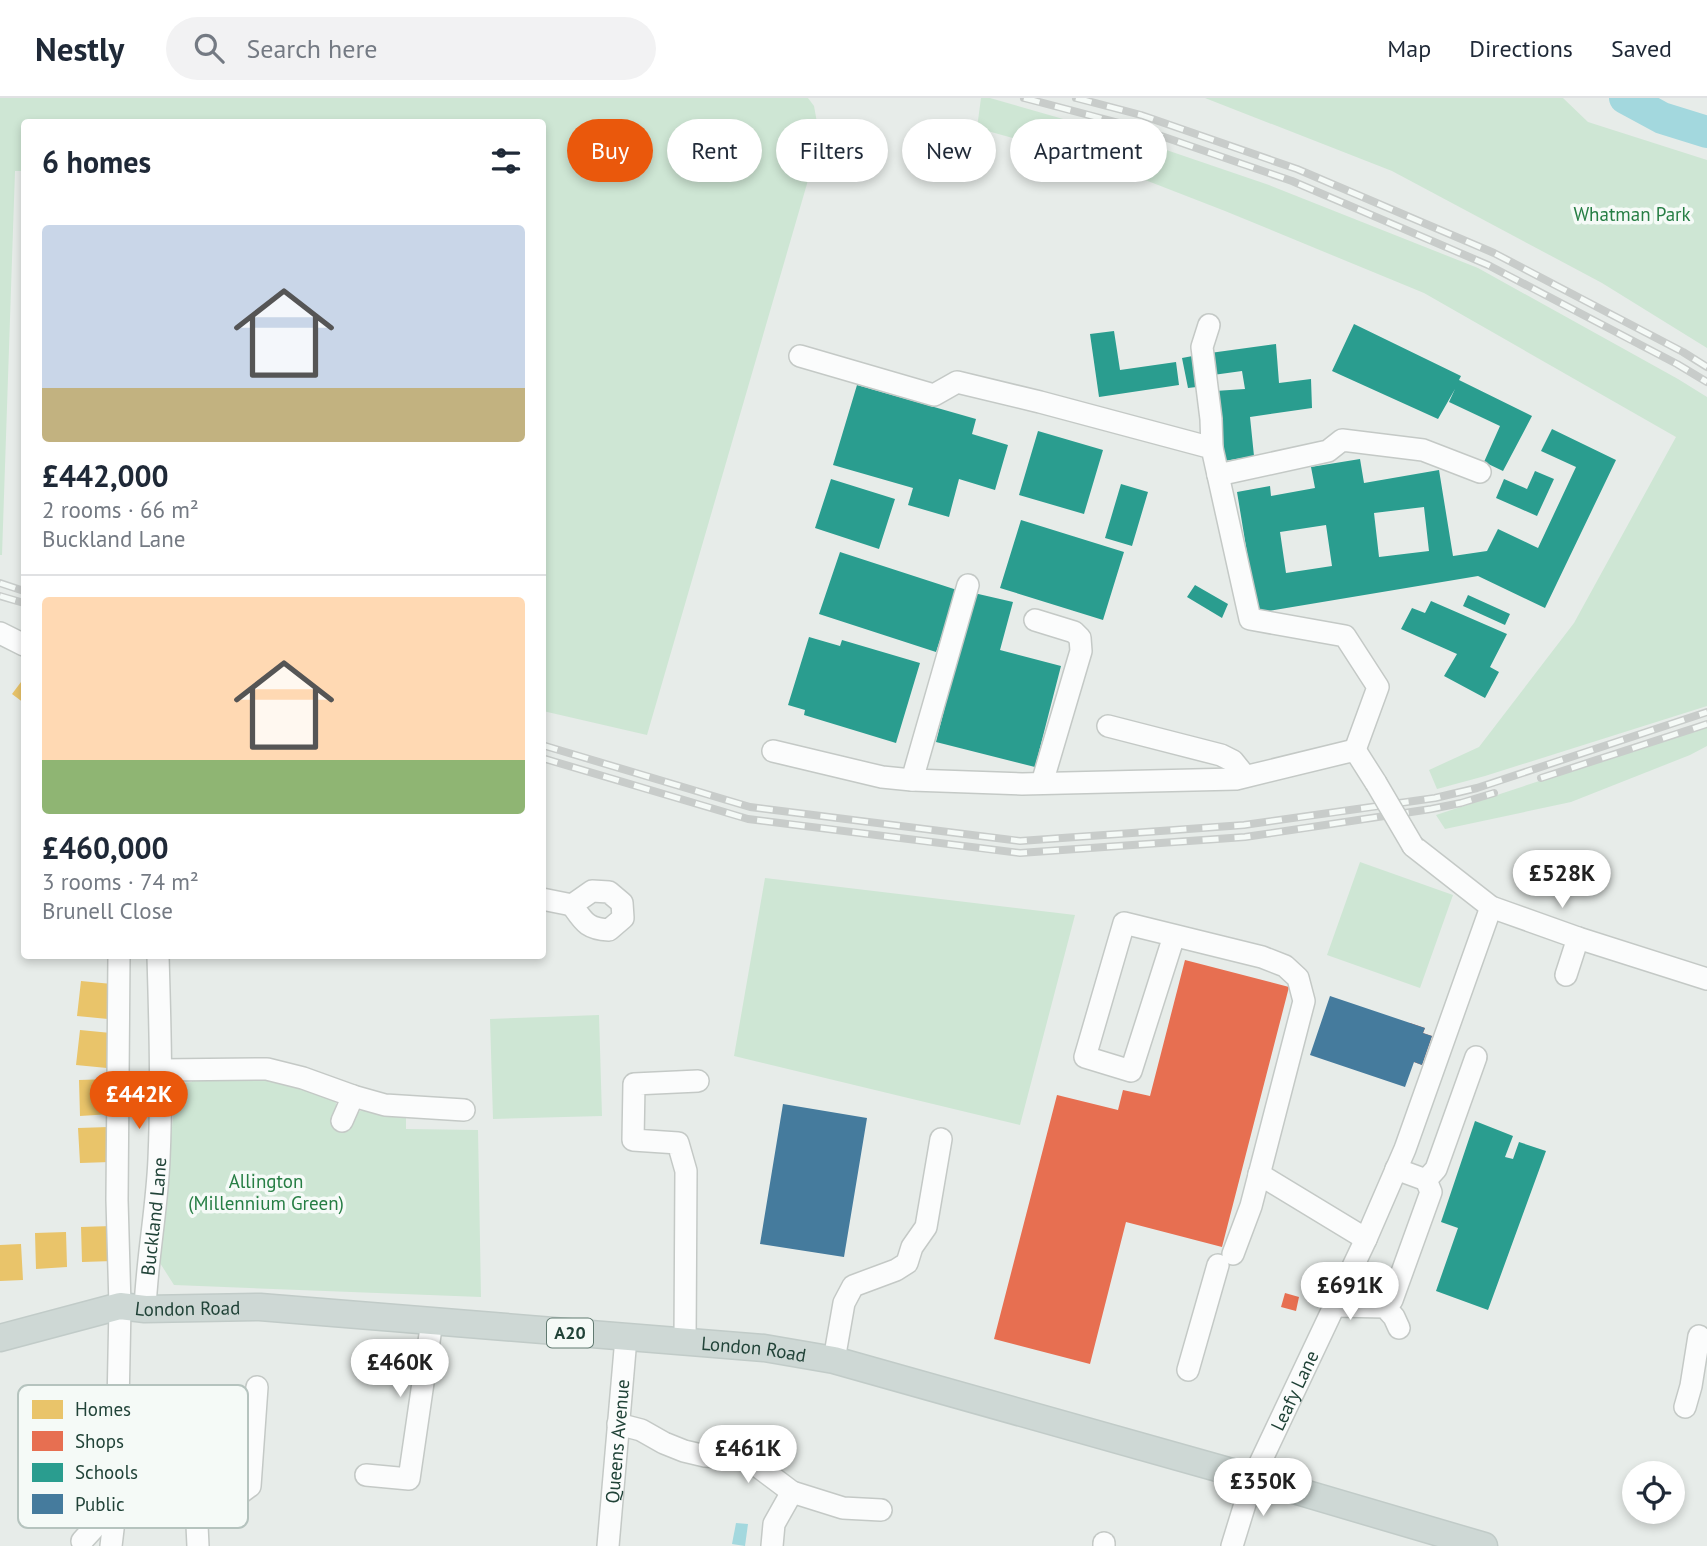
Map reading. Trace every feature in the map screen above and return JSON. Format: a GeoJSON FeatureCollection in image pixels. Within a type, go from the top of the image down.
{"type":"FeatureCollection","features":[{"type":"Feature","properties":{"kind":"main road","name":"London Road"},"geometry":{"type":"LineString","coordinates":[[0,1338],[133,1307],[260,1307],[764,1348],[834,1360],[1253,1478],[1468,1544]]}},
{"type":"Feature","properties":{"kind":"street"},"geometry":{"type":"LineString","coordinates":[[1209,325],[1202,347],[1212,449],[1250,619],[1345,636],[1378,687],[1355,750]]}},
{"type":"Feature","properties":{"kind":"street"},"geometry":{"type":"LineString","coordinates":[[800,356],[934,395],[957,382],[1212,449]]}},
{"type":"Feature","properties":{"kind":"street"},"geometry":{"type":"LineString","coordinates":[[1218,475],[1328,451],[1342,440],[1423,450],[1480,472]]}},
{"type":"Feature","properties":{"kind":"street"},"geometry":{"type":"LineString","coordinates":[[912,780],[968,585]]}},
{"type":"Feature","properties":{"kind":"street"},"geometry":{"type":"LineString","coordinates":[[1035,620],[1074,632],[1080,638],[1081,651],[1042,783]]}},
{"type":"Feature","properties":{"kind":"street"},"geometry":{"type":"LineString","coordinates":[[0,634],[21,644]]}},
{"type":"Feature","properties":{"kind":"street"},"geometry":{"type":"LineString","coordinates":[[1108,726],[1221,755],[1233,761],[1245,776]]}},
{"type":"Feature","properties":{"kind":"street"},"geometry":{"type":"LineString","coordinates":[[773,751],[882,777],[1042,783],[1236,779],[1355,750]]}},
{"type":"Feature","properties":{"kind":"street"},"geometry":{"type":"LineString","coordinates":[[1355,750],[1413,846],[1491,907],[1707,979]]}},
{"type":"Feature","properties":{"kind":"street"},"geometry":{"type":"LineString","coordinates":[[546,900],[572,905]]}},
{"type":"Feature","properties":{"kind":"street","name":"Leafy Lane"},"geometry":{"type":"LineString","coordinates":[[1232,1546],[1253,1478],[1366,1240],[1405,1149],[1491,907]]}},
{"type":"Feature","properties":{"kind":"street"},"geometry":{"type":"LineString","coordinates":[[1174,936],[1131,1071],[1085,1057],[1124,923],[1262,957],[1285,966],[1298,978],[1304,1001],[1251,1206],[1226,1260],[1188,1370]]}},
{"type":"Feature","properties":{"kind":"street"},"geometry":{"type":"LineString","coordinates":[[1566,975],[1578,938]]}},
{"type":"Feature","properties":{"kind":"street","name":"Buckland Lane"},"geometry":{"type":"LineString","coordinates":[[119,959],[117,1200],[133,1307]]}},
{"type":"Feature","properties":{"kind":"street","name":"Buckland Lane"},"geometry":{"type":"LineString","coordinates":[[133,1307],[150,1245],[159,1162],[161,1070],[158,959]]}},
{"type":"Feature","properties":{"kind":"street"},"geometry":{"type":"LineString","coordinates":[[1426,1180],[1436,1169],[1476,1056]]}},
{"type":"Feature","properties":{"kind":"street"},"geometry":{"type":"LineString","coordinates":[[161,1070],[267,1069],[376,1102],[403,1107],[464,1110]]}},
{"type":"Feature","properties":{"kind":"street"},"geometry":{"type":"LineString","coordinates":[[685,1342],[686,1171],[678,1143],[632,1149],[634,1084],[698,1082]]}},
{"type":"Feature","properties":{"kind":"street"},"geometry":{"type":"LineString","coordinates":[[342,1121],[353,1096]]}},
{"type":"Feature","properties":{"kind":"street"},"geometry":{"type":"LineString","coordinates":[[834,1360],[844,1303],[853,1286],[908,1263],[912,1247],[926,1227],[941,1139]]}},
{"type":"Feature","properties":{"kind":"street"},"geometry":{"type":"LineString","coordinates":[[1335,1306],[1385,1307],[1392,1300],[1431,1192],[1426,1180],[1396,1169]]}},
{"type":"Feature","properties":{"kind":"street"},"geometry":{"type":"LineString","coordinates":[[1259,1174],[1366,1240]]}},
{"type":"Feature","properties":{"kind":"street"},"geometry":{"type":"LineString","coordinates":[[126,1385],[133,1307]]}},
{"type":"Feature","properties":{"kind":"street"},"geometry":{"type":"LineString","coordinates":[[1385,1307],[1399,1328]]}},
{"type":"Feature","properties":{"kind":"street"},"geometry":{"type":"LineString","coordinates":[[366,1475],[410,1479],[432,1321]]}},
{"type":"Feature","properties":{"kind":"street"},"geometry":{"type":"LineString","coordinates":[[1685,1407],[1699,1387],[1699,1336]]}},
{"type":"Feature","properties":{"kind":"street","name":"Queens Avenue"},"geometry":{"type":"LineString","coordinates":[[608,1546],[626,1338]]}},
{"type":"Feature","properties":{"kind":"street"},"geometry":{"type":"LineString","coordinates":[[248,1487],[257,1387]]}},
{"type":"Feature","properties":{"kind":"street"},"geometry":{"type":"LineString","coordinates":[[618,1424],[641,1430],[684,1451],[705,1456],[748,1459],[792,1492],[843,1508],[881,1510]]}},
{"type":"Feature","properties":{"kind":"street"},"geometry":{"type":"LineString","coordinates":[[772,1546],[774,1524],[792,1492]]}},
{"type":"Feature","properties":{"kind":"street"},"geometry":{"type":"LineString","coordinates":[[82,1541],[94,1528]]}},
{"type":"Feature","properties":{"kind":"street"},"geometry":{"type":"LineString","coordinates":[[111,1546],[113,1528]]}},
{"type":"Feature","properties":{"kind":"street"},"geometry":{"type":"LineString","coordinates":[[197,1528],[198,1546]]}},
{"type":"Feature","properties":{"kind":"green space"},"geometry":{"type":"Polygon","coordinates":[[[0,98],[808,98],[814,106],[816,119],[776,119],[776,182],[808,182],[647,735],[546,712],[546,119],[21,119],[21,171],[15,171],[2,555],[0,98]]]}},
{"type":"Feature","properties":{"kind":"green space"},"geometry":{"type":"Polygon","coordinates":[[[981,98],[990,98],[1063,119],[1010,119],[1010,137],[996,133],[996,119],[978,119],[981,98]]]}},
{"type":"Feature","properties":{"kind":"green space","name":"Whatman Park"},"geometry":{"type":"Polygon","coordinates":[[[1205,98],[1563,98],[1588,122],[1707,160],[1707,348],[1602,283],[1392,171],[1205,98]]]}},
{"type":"Feature","properties":{"kind":"green space"},"geometry":{"type":"Polygon","coordinates":[[[1167,150],[1269,185],[1478,268],[1707,397],[1707,706],[1437,789],[1429,770],[1479,747],[1574,623],[1676,437],[1424,293],[1150,182],[1167,182],[1167,150]]]}},
{"type":"Feature","properties":{"kind":"green space"},"geometry":{"type":"Polygon","coordinates":[[[1707,726],[1707,746],[1571,802],[1445,829],[1436,815],[1707,726]]]}},
{"type":"Feature","properties":{"kind":"green space"},"geometry":{"type":"Polygon","coordinates":[[[1360,862],[1453,895],[1420,988],[1327,955],[1360,862]]]}},
{"type":"Feature","properties":{"kind":"green space"},"geometry":{"type":"Polygon","coordinates":[[[765,878],[1075,915],[1020,1125],[734,1056],[765,878]]]}},
{"type":"Feature","properties":{"kind":"green space"},"geometry":{"type":"Polygon","coordinates":[[[599,1015],[602,1116],[493,1119],[490,1019],[599,1015]]]}},
{"type":"Feature","properties":{"kind":"green space","name":"Allington (Millennium Green)"},"geometry":{"type":"Polygon","coordinates":[[[271,1076],[331,1097],[337,1108],[355,1113],[363,1110],[406,1115],[406,1129],[478,1130],[481,1297],[174,1285],[159,1257],[176,1088],[183,1083],[192,1082],[192,1077],[271,1076]]]}},
{"type":"Feature","properties":{"kind":"water"},"geometry":{"type":"Polygon","coordinates":[[[736,1523],[748,1524],[745,1546],[732,1544],[736,1523]]]}},
{"type":"Feature","properties":{"kind":"building: Homes"},"geometry":{"type":"Polygon","coordinates":[[[21,682],[21,701],[12,694],[21,682]]]}},
{"type":"Feature","properties":{"kind":"building: Homes"},"geometry":{"type":"Polygon","coordinates":[[[81,981],[112,984],[108,1019],[77,1016],[81,981]]]}},
{"type":"Feature","properties":{"kind":"building: Homes"},"geometry":{"type":"Polygon","coordinates":[[[80,1030],[111,1033],[107,1068],[76,1065],[80,1030]]]}},
{"type":"Feature","properties":{"kind":"building: Homes"},"geometry":{"type":"Polygon","coordinates":[[[110,1079],[111,1114],[80,1116],[79,1080],[110,1079]]]}},
{"type":"Feature","properties":{"kind":"building: Homes"},"geometry":{"type":"Polygon","coordinates":[[[109,1127],[110,1162],[80,1163],[78,1128],[109,1127]]]}},
{"type":"Feature","properties":{"kind":"building: Homes"},"geometry":{"type":"Polygon","coordinates":[[[112,1226],[113,1261],[82,1262],[81,1227],[112,1226]]]}},
{"type":"Feature","properties":{"kind":"building: Homes"},"geometry":{"type":"Polygon","coordinates":[[[66,1232],[67,1267],[36,1269],[35,1233],[66,1232]]]}},
{"type":"Feature","properties":{"kind":"building: Homes"},"geometry":{"type":"Polygon","coordinates":[[[21,1244],[23,1280],[0,1281],[0,1245],[21,1244]]]}},
{"type":"Feature","properties":{"kind":"building: Shops"},"geometry":{"type":"Polygon","coordinates":[[[1185,960],[1289,987],[1222,1247],[1126,1222],[1090,1364],[994,1339],[1057,1095],[1118,1110],[1123,1090],[1150,1096],[1185,960]]]}},
{"type":"Feature","properties":{"kind":"building: Shops"},"geometry":{"type":"Polygon","coordinates":[[[1410,1023],[1425,1028],[1423,1033],[1432,1036],[1422,1065],[1414,1062],[1416,1053],[1401,1048],[1410,1023]]]}},
{"type":"Feature","properties":{"kind":"building: Shops"},"geometry":{"type":"Polygon","coordinates":[[[1285,1293],[1299,1297],[1296,1311],[1281,1307],[1285,1293]]]}},
{"type":"Feature","properties":{"kind":"building: Schools"},"geometry":{"type":"Polygon","coordinates":[[[1354,324],[1461,376],[1459,380],[1532,416],[1503,471],[1484,462],[1500,426],[1449,402],[1455,389],[1438,419],[1332,371],[1354,324]]]}},
{"type":"Feature","properties":{"kind":"building: Schools"},"geometry":{"type":"Polygon","coordinates":[[[1114,331],[1120,370],[1176,362],[1179,385],[1099,397],[1090,334],[1114,331]]]}},
{"type":"Feature","properties":{"kind":"building: Schools"},"geometry":{"type":"Polygon","coordinates":[[[1276,344],[1279,383],[1311,379],[1312,408],[1250,417],[1254,456],[1224,461],[1215,391],[1245,389],[1242,371],[1213,375],[1210,353],[1276,344]]]}},
{"type":"Feature","properties":{"kind":"building: Schools"},"geometry":{"type":"Polygon","coordinates":[[[1198,355],[1205,386],[1188,388],[1182,358],[1198,355]]]}},
{"type":"Feature","properties":{"kind":"building: Schools"},"geometry":{"type":"Polygon","coordinates":[[[857,385],[976,419],[972,434],[1008,445],[995,490],[959,479],[949,517],[908,505],[913,488],[833,465],[857,385]]]}},
{"type":"Feature","properties":{"kind":"building: Schools"},"geometry":{"type":"Polygon","coordinates":[[[1552,429],[1616,460],[1545,608],[1478,576],[1257,613],[1237,492],[1270,486],[1271,496],[1315,488],[1311,467],[1360,459],[1364,483],[1439,470],[1453,556],[1487,551],[1498,529],[1538,548],[1576,467],[1541,451],[1552,429]],[[1424,507],[1374,513],[1379,557],[1429,551],[1424,507]],[[1326,525],[1280,532],[1286,573],[1332,566],[1326,525]]]}},
{"type":"Feature","properties":{"kind":"building: Schools"},"geometry":{"type":"Polygon","coordinates":[[[1038,431],[1103,450],[1084,514],[1019,495],[1038,431]]]}},
{"type":"Feature","properties":{"kind":"building: Schools"},"geometry":{"type":"Polygon","coordinates":[[[1535,471],[1554,479],[1537,516],[1496,498],[1504,479],[1527,489],[1535,471]]]}},
{"type":"Feature","properties":{"kind":"building: Schools"},"geometry":{"type":"Polygon","coordinates":[[[831,479],[895,499],[879,549],[815,528],[831,479]]]}},
{"type":"Feature","properties":{"kind":"building: Schools"},"geometry":{"type":"Polygon","coordinates":[[[1121,484],[1148,492],[1132,546],[1105,538],[1121,484]]]}},
{"type":"Feature","properties":{"kind":"building: Schools"},"geometry":{"type":"Polygon","coordinates":[[[1021,520],[1124,552],[1103,620],[1000,588],[1021,520]]]}},
{"type":"Feature","properties":{"kind":"building: Schools"},"geometry":{"type":"Polygon","coordinates":[[[840,552],[957,590],[936,652],[819,614],[840,552]]]}},
{"type":"Feature","properties":{"kind":"building: Schools"},"geometry":{"type":"Polygon","coordinates":[[[1195,585],[1228,604],[1222,618],[1187,597],[1195,585]]]}},
{"type":"Feature","properties":{"kind":"building: Schools"},"geometry":{"type":"Polygon","coordinates":[[[974,593],[1013,602],[1000,650],[1061,666],[1035,767],[936,742],[974,593]]]}},
{"type":"Feature","properties":{"kind":"building: Schools"},"geometry":{"type":"Polygon","coordinates":[[[1468,595],[1510,614],[1505,625],[1463,606],[1468,595]]]}},
{"type":"Feature","properties":{"kind":"building: Schools"},"geometry":{"type":"Polygon","coordinates":[[[1431,601],[1507,634],[1490,667],[1499,672],[1485,698],[1444,676],[1457,654],[1401,629],[1412,608],[1425,613],[1431,601]]]}},
{"type":"Feature","properties":{"kind":"building: Schools"},"geometry":{"type":"Polygon","coordinates":[[[809,637],[840,646],[842,640],[920,663],[896,743],[804,715],[805,710],[788,705],[809,637]]]}},
{"type":"Feature","properties":{"kind":"building: Schools"},"geometry":{"type":"Polygon","coordinates":[[[1475,1121],[1513,1136],[1505,1157],[1513,1159],[1519,1142],[1546,1151],[1488,1310],[1436,1291],[1458,1228],[1441,1222],[1475,1121]]]}},
{"type":"Feature","properties":{"kind":"building: Public"},"geometry":{"type":"Polygon","coordinates":[[[1330,996],[1425,1028],[1423,1033],[1432,1036],[1422,1065],[1414,1062],[1405,1087],[1310,1055],[1330,996]]]}},
{"type":"Feature","properties":{"kind":"building: Public"},"geometry":{"type":"Polygon","coordinates":[[[783,1104],[867,1118],[844,1257],[760,1244],[783,1104]]]}},
{"type":"Feature","properties":{"kind":"waterway"},"geometry":{"type":"LineString","coordinates":[[1625,98],[1662,118],[1707,132]]}},
{"type":"Feature","properties":{"kind":"railway"},"geometry":{"type":"LineString","coordinates":[[1024,98],[1138,128],[1292,181],[1488,265],[1707,382]]}},
{"type":"Feature","properties":{"kind":"railway"},"geometry":{"type":"LineString","coordinates":[[1076,98],[1141,115],[1297,169],[1494,253],[1707,367]]}},
{"type":"Feature","properties":{"kind":"railway"},"geometry":{"type":"LineString","coordinates":[[0,583],[21,590]]}},
{"type":"Feature","properties":{"kind":"railway"},"geometry":{"type":"LineString","coordinates":[[0,596],[21,602]]}},
{"type":"Feature","properties":{"kind":"railway"},"geometry":{"type":"LineString","coordinates":[[546,746],[750,807],[1020,841],[1244,825],[1435,798],[1477,788],[1707,712]]}},
{"type":"Feature","properties":{"kind":"railway"},"geometry":{"type":"LineString","coordinates":[[1541,778],[1707,724]]}},
{"type":"Feature","properties":{"kind":"railway"},"geometry":{"type":"LineString","coordinates":[[546,759],[748,819],[1020,853],[1245,837],[1431,809],[1494,793]]}}]}
